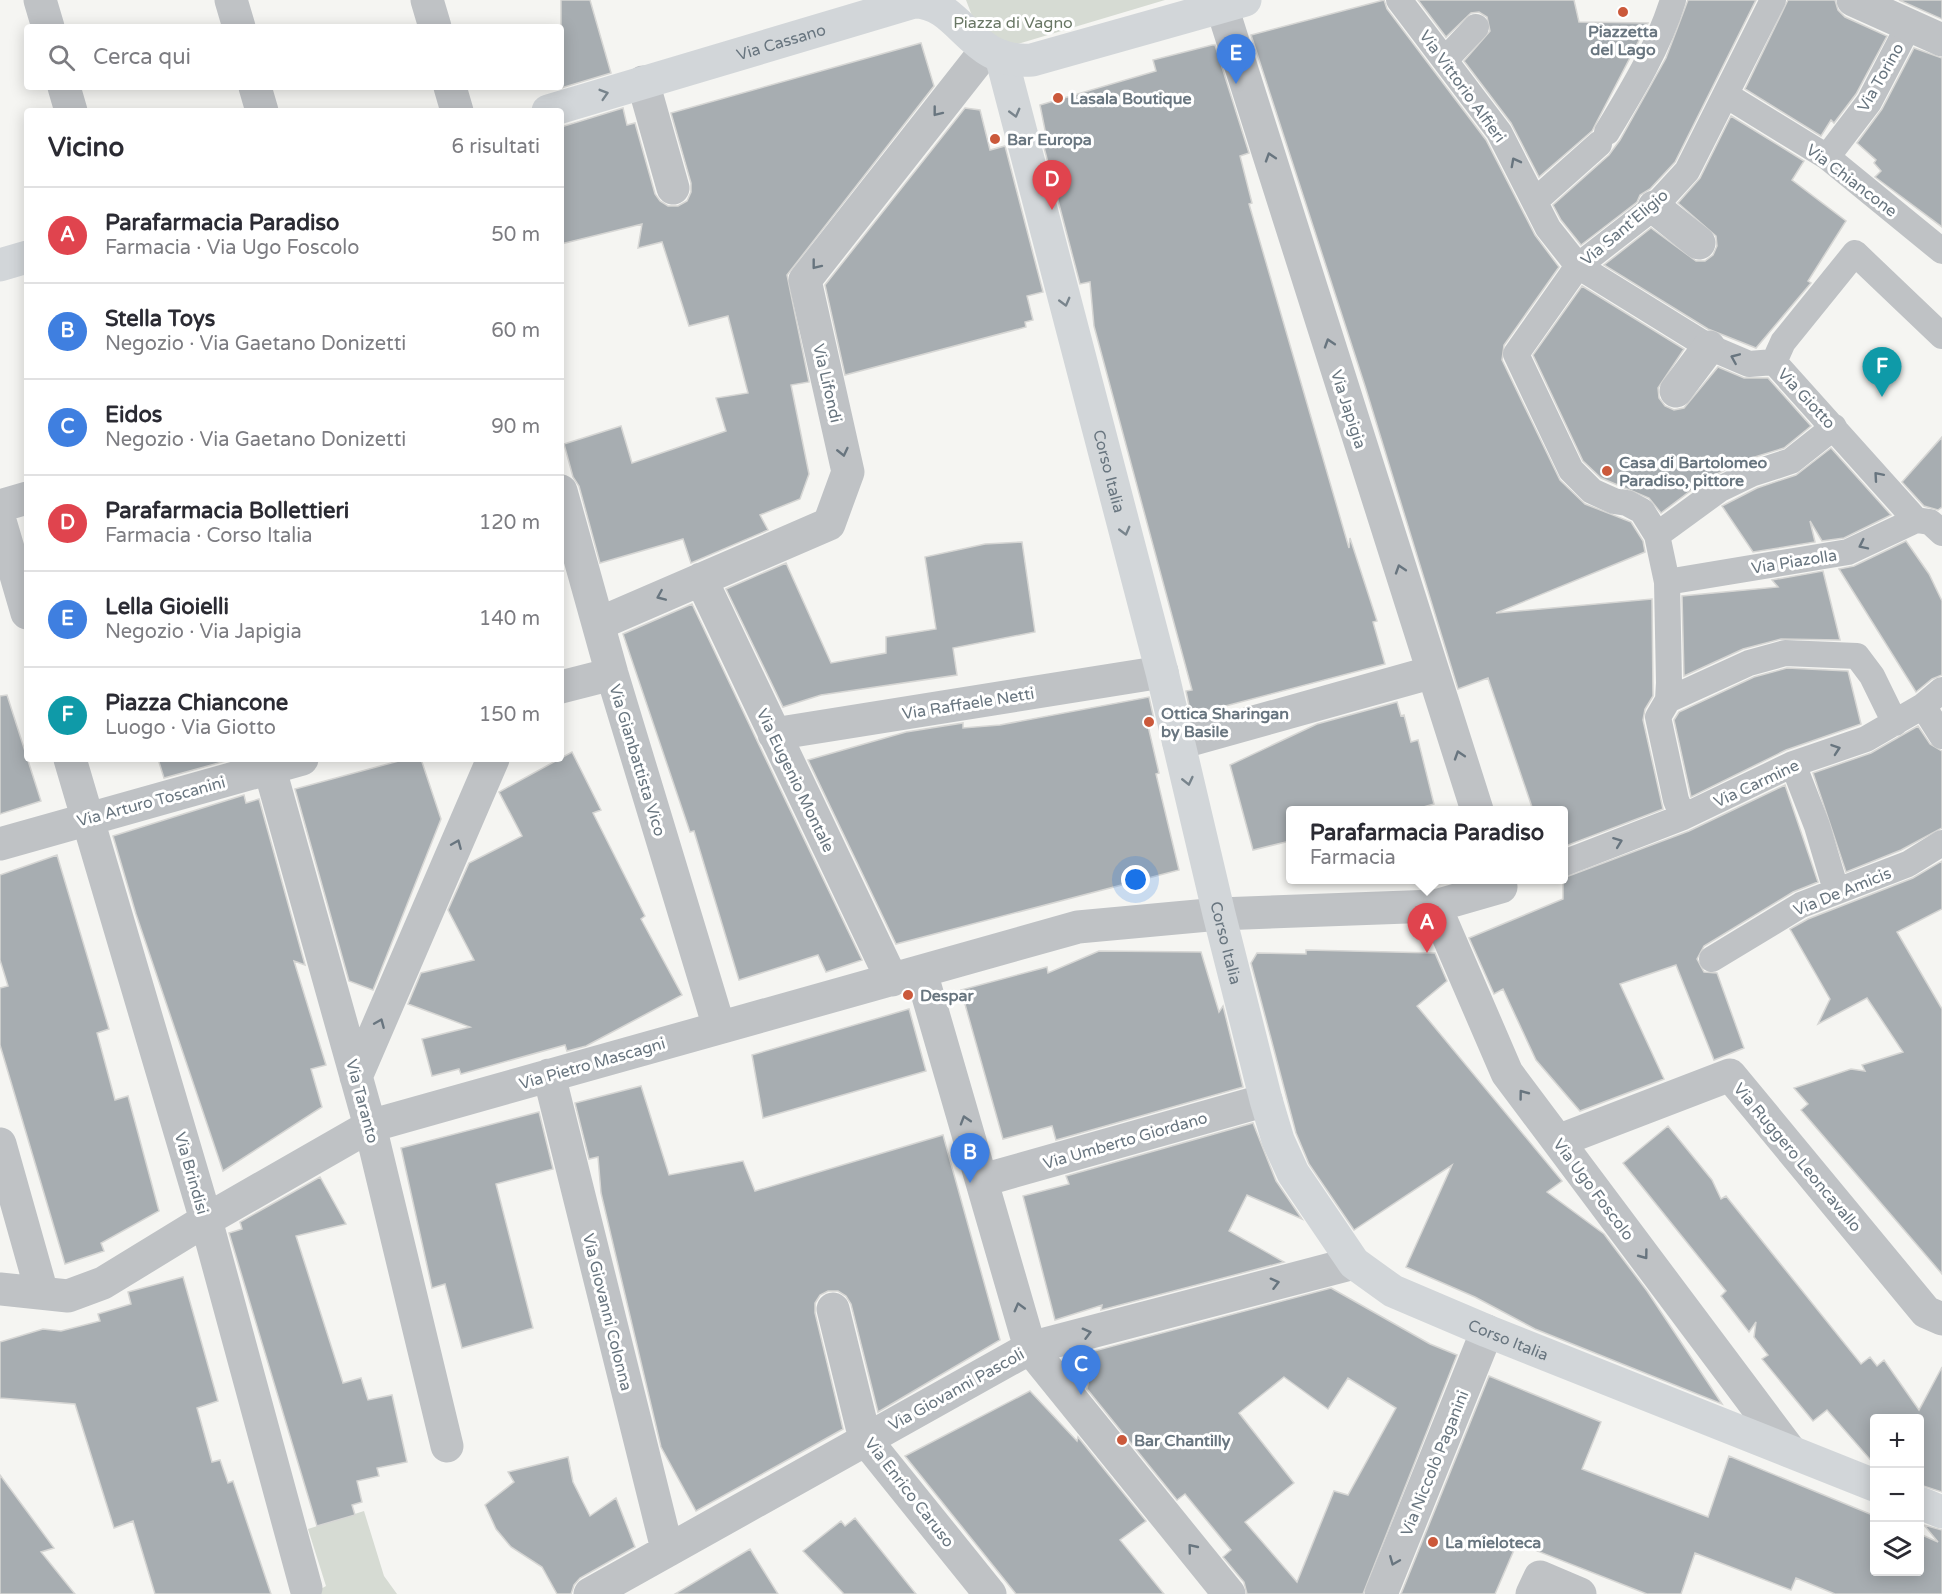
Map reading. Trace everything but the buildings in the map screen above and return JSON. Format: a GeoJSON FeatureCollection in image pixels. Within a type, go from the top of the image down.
{"type":"FeatureCollection","features":[{"type":"Feature","properties":{"kind":"main road","name":"Via Cassano"},"geometry":{"type":"LineString","coordinates":[[558,108],[914,2],[926,2],[939,7],[965,34],[993,53]]}},
{"type":"Feature","properties":{"kind":"main road"},"geometry":{"type":"LineString","coordinates":[[993,53],[1019,61],[1032,60],[1234,4]]}},
{"type":"Feature","properties":{"kind":"main road","name":"Corso Italia"},"geometry":{"type":"LineString","coordinates":[[993,53],[1162,672],[1218,914],[1266,1100],[1278,1140],[1293,1173],[1354,1263],[1393,1291],[1487,1332],[1870,1483]]}},
{"type":"Feature","properties":{"kind":"main road"},"geometry":{"type":"LineString","coordinates":[[0,265],[24,258]]}},
{"type":"Feature","properties":{"kind":"main road"},"geometry":{"type":"LineString","coordinates":[[1924,1505],[1942,1512]]}},
{"type":"Feature","properties":{"kind":"street"},"geometry":{"type":"LineString","coordinates":[[40,0],[47,24]]}},
{"type":"Feature","properties":{"kind":"street"},"geometry":{"type":"LineString","coordinates":[[231,0],[238,24]]}},
{"type":"Feature","properties":{"kind":"street"},"geometry":{"type":"LineString","coordinates":[[427,0],[434,24]]}},
{"type":"Feature","properties":{"kind":"street","name":"Via Vittorio Alfieri"},"geometry":{"type":"LineString","coordinates":[[1399,0],[1446,59],[1499,132],[1548,228],[1578,266]]}},
{"type":"Feature","properties":{"kind":"street"},"geometry":{"type":"LineString","coordinates":[[1535,201],[1603,138],[1645,70],[1662,35],[1673,0]]}},
{"type":"Feature","properties":{"kind":"street","name":"Via Sant'Eligio"},"geometry":{"type":"LineString","coordinates":[[1683,818],[1676,800],[1658,717],[1668,700],[1667,582],[1657,535],[1642,511],[1627,502],[1614,501],[1593,491],[1571,470],[1516,354],[1578,266],[1654,207],[1687,171],[1773,0]]}},
{"type":"Feature","properties":{"kind":"street"},"geometry":{"type":"LineString","coordinates":[[1853,0],[1942,40]]}},
{"type":"Feature","properties":{"kind":"street","name":"Via Japigia"},"geometry":{"type":"LineString","coordinates":[[1234,4],[1433,672],[1476,806]]}},
{"type":"Feature","properties":{"kind":"street","name":"Via Torino"},"geometry":{"type":"LineString","coordinates":[[1827,157],[1869,102],[1910,25]]}},
{"type":"Feature","properties":{"kind":"street"},"geometry":{"type":"LineString","coordinates":[[1446,59],[1476,27]]}},
{"type":"Feature","properties":{"kind":"street","name":"Via Lifondi"},"geometry":{"type":"LineString","coordinates":[[598,624],[829,524],[848,472],[805,280],[993,53]]}},
{"type":"Feature","properties":{"kind":"street"},"geometry":{"type":"LineString","coordinates":[[643,82],[673,188]]}},
{"type":"Feature","properties":{"kind":"street"},"geometry":{"type":"LineString","coordinates":[[65,90],[70,108]]}},
{"type":"Feature","properties":{"kind":"street"},"geometry":{"type":"LineString","coordinates":[[256,90],[261,108]]}},
{"type":"Feature","properties":{"kind":"street"},"geometry":{"type":"LineString","coordinates":[[451,90],[456,108]]}},
{"type":"Feature","properties":{"kind":"street","name":"Via Chiancone"},"geometry":{"type":"LineString","coordinates":[[1726,95],[1827,157],[1942,251]]}},
{"type":"Feature","properties":{"kind":"street"},"geometry":{"type":"LineString","coordinates":[[1654,207],[1699,243]]}},
{"type":"Feature","properties":{"kind":"street"},"geometry":{"type":"LineString","coordinates":[[1774,362],[1784,342],[1854,253],[1942,336]]}},
{"type":"Feature","properties":{"kind":"street","name":"Via Giotto"},"geometry":{"type":"LineString","coordinates":[[1578,266],[1709,347],[1749,364],[1774,362],[1916,520]]}},
{"type":"Feature","properties":{"kind":"street"},"geometry":{"type":"LineString","coordinates":[[1676,391],[1709,347]]}},
{"type":"Feature","properties":{"kind":"street"},"geometry":{"type":"LineString","coordinates":[[1657,535],[1720,489],[1751,474],[1791,461],[1834,427]]}},
{"type":"Feature","properties":{"kind":"street"},"geometry":{"type":"LineString","coordinates":[[0,506],[24,499]]}},
{"type":"Feature","properties":{"kind":"street","name":"Via Gianbattista Vico"},"geometry":{"type":"LineString","coordinates":[[564,502],[612,674],[719,1027]]}},
{"type":"Feature","properties":{"kind":"street"},"geometry":{"type":"LineString","coordinates":[[0,520],[24,603]]}},
{"type":"Feature","properties":{"kind":"street"},"geometry":{"type":"LineString","coordinates":[[1916,520],[1929,522],[1942,533]]}},
{"type":"Feature","properties":{"kind":"street","name":"Via Piazolla"},"geometry":{"type":"LineString","coordinates":[[1667,582],[1848,552],[1916,520]]}},
{"type":"Feature","properties":{"kind":"street","name":"Via Eugenio Montale"},"geometry":{"type":"LineString","coordinates":[[700,579],[774,734],[906,976],[983,1179],[1030,1348]]}},
{"type":"Feature","properties":{"kind":"street"},"geometry":{"type":"LineString","coordinates":[[1668,700],[1749,663],[1785,653],[1857,656],[1872,676],[1895,723]]}},
{"type":"Feature","properties":{"kind":"street","name":"Via Raffaele Netti"},"geometry":{"type":"LineString","coordinates":[[774,734],[1162,672]]}},
{"type":"Feature","properties":{"kind":"street"},"geometry":{"type":"LineString","coordinates":[[1179,743],[1433,672]]}},
{"type":"Feature","properties":{"kind":"street"},"geometry":{"type":"LineString","coordinates":[[564,686],[612,674]]}},
{"type":"Feature","properties":{"kind":"street","name":"Via Carmine"},"geometry":{"type":"LineString","coordinates":[[1568,861],[1683,818],[1793,764],[1866,739],[1923,706],[1942,690]]}},
{"type":"Feature","properties":{"kind":"street"},"geometry":{"type":"LineString","coordinates":[[1923,706],[1942,736]]}},
{"type":"Feature","properties":{"kind":"street","name":"Via Brindisi"},"geometry":{"type":"LineString","coordinates":[[71,762],[206,1220],[306,1588]]}},
{"type":"Feature","properties":{"kind":"street"},"geometry":{"type":"LineString","coordinates":[[356,1077],[492,762]]}},
{"type":"Feature","properties":{"kind":"street","name":"Via Arturo Toscanini"},"geometry":{"type":"LineString","coordinates":[[0,844],[268,764]]}},
{"type":"Feature","properties":{"kind":"street","name":"Via Taranto"},"geometry":{"type":"LineString","coordinates":[[268,764],[370,1126],[447,1446]]}},
{"type":"Feature","properties":{"kind":"street"},"geometry":{"type":"LineString","coordinates":[[1793,764],[1817,826],[1836,890]]}},
{"type":"Feature","properties":{"kind":"street","name":"Via De Amicis"},"geometry":{"type":"LineString","coordinates":[[1712,959],[1801,905],[1908,864],[1942,843]]}},
{"type":"Feature","properties":{"kind":"street"},"geometry":{"type":"LineString","coordinates":[[1218,914],[1435,906],[1500,884]]}},
{"type":"Feature","properties":{"kind":"street","name":"Via Ugo Foscolo"},"geometry":{"type":"LineString","coordinates":[[1435,906],[1508,1073],[1790,1451]]}},
{"type":"Feature","properties":{"kind":"street","name":"Via Pietro Mascagni"},"geometry":{"type":"LineString","coordinates":[[0,1289],[68,1296],[103,1283],[206,1220],[370,1126],[1078,927],[1218,914]]}},
{"type":"Feature","properties":{"kind":"street","name":"Via Ruggero Leoncavallo"},"geometry":{"type":"LineString","coordinates":[[1558,1141],[1730,1075],[1926,1312],[1942,1319]]}},
{"type":"Feature","properties":{"kind":"street","name":"Via Giovanni Colonna"},"geometry":{"type":"LineString","coordinates":[[549,1076],[667,1549]]}},
{"type":"Feature","properties":{"kind":"street","name":"Via Umberto Giordano"},"geometry":{"type":"LineString","coordinates":[[983,1179],[1266,1100]]}},
{"type":"Feature","properties":{"kind":"street"},"geometry":{"type":"LineString","coordinates":[[0,1144],[42,1293]]}},
{"type":"Feature","properties":{"kind":"street","name":"Via Giovanni Pascoli"},"geometry":{"type":"LineString","coordinates":[[590,1594],[1030,1348],[1354,1263]]}},
{"type":"Feature","properties":{"kind":"street","name":"Via Enrico Caruso"},"geometry":{"type":"LineString","coordinates":[[833,1309],[865,1439],[990,1594]]}},
{"type":"Feature","properties":{"kind":"street","name":"Via Niccolò Paganini"},"geometry":{"type":"LineString","coordinates":[[1381,1594],[1487,1332]]}},
{"type":"Feature","properties":{"kind":"street"},"geometry":{"type":"LineString","coordinates":[[1030,1348],[1229,1594]]}},
{"type":"Feature","properties":{"kind":"street"},"geometry":{"type":"LineString","coordinates":[[1532,1594],[1540,1576],[1580,1594]]}},
{"type":"Feature","properties":{"kind":"green space","name":"Piazza di Vagno"},"geometry":{"type":"Polygon","coordinates":[[[966,0],[1165,0],[1011,46],[976,26],[966,0]]]}},
{"type":"Feature","properties":{"kind":"green space"},"geometry":{"type":"Polygon","coordinates":[[[364,1511],[384,1576],[397,1594],[312,1594],[326,1586],[308,1529],[364,1511]]]}},
{"type":"Feature","properties":{"kind":"place","name":"Piazzetta del Lago"},"geometry":{"type":"Point","coordinates":[1623,12]}},
{"type":"Feature","properties":{"kind":"place","name":"Lella Gioielli"},"geometry":{"type":"Point","coordinates":[1236,84]}},
{"type":"Feature","properties":{"kind":"place","name":"Lasala Boutique"},"geometry":{"type":"Point","coordinates":[1058,98]}},
{"type":"Feature","properties":{"kind":"place","name":"Bar Europa"},"geometry":{"type":"Point","coordinates":[995,139]}},
{"type":"Feature","properties":{"kind":"place","name":"Parafarmacia Bollettieri"},"geometry":{"type":"Point","coordinates":[1052,210]}},
{"type":"Feature","properties":{"kind":"place","name":"Piazza Chiancone"},"geometry":{"type":"Point","coordinates":[1882,397]}},
{"type":"Feature","properties":{"kind":"place","name":"Casa di Bartolomeo Paradiso, pittore"},"geometry":{"type":"Point","coordinates":[1607,471]}},
{"type":"Feature","properties":{"kind":"place","name":"Ottica Sharingan by Basile"},"geometry":{"type":"Point","coordinates":[1149,722]}},
{"type":"Feature","properties":{"kind":"place","name":"Parafarmacia Paradiso"},"geometry":{"type":"Point","coordinates":[1427,953]}},
{"type":"Feature","properties":{"kind":"place","name":"Despar"},"geometry":{"type":"Point","coordinates":[908,995]}},
{"type":"Feature","properties":{"kind":"place","name":"Stella Toys"},"geometry":{"type":"Point","coordinates":[970,1183]}},
{"type":"Feature","properties":{"kind":"place","name":"Eidos"},"geometry":{"type":"Point","coordinates":[1081,1395]}},
{"type":"Feature","properties":{"kind":"place","name":"Bar Chantilly"},"geometry":{"type":"Point","coordinates":[1122,1440]}},
{"type":"Feature","properties":{"kind":"place","name":"La mieloteca"},"geometry":{"type":"Point","coordinates":[1433,1542]}}]}
